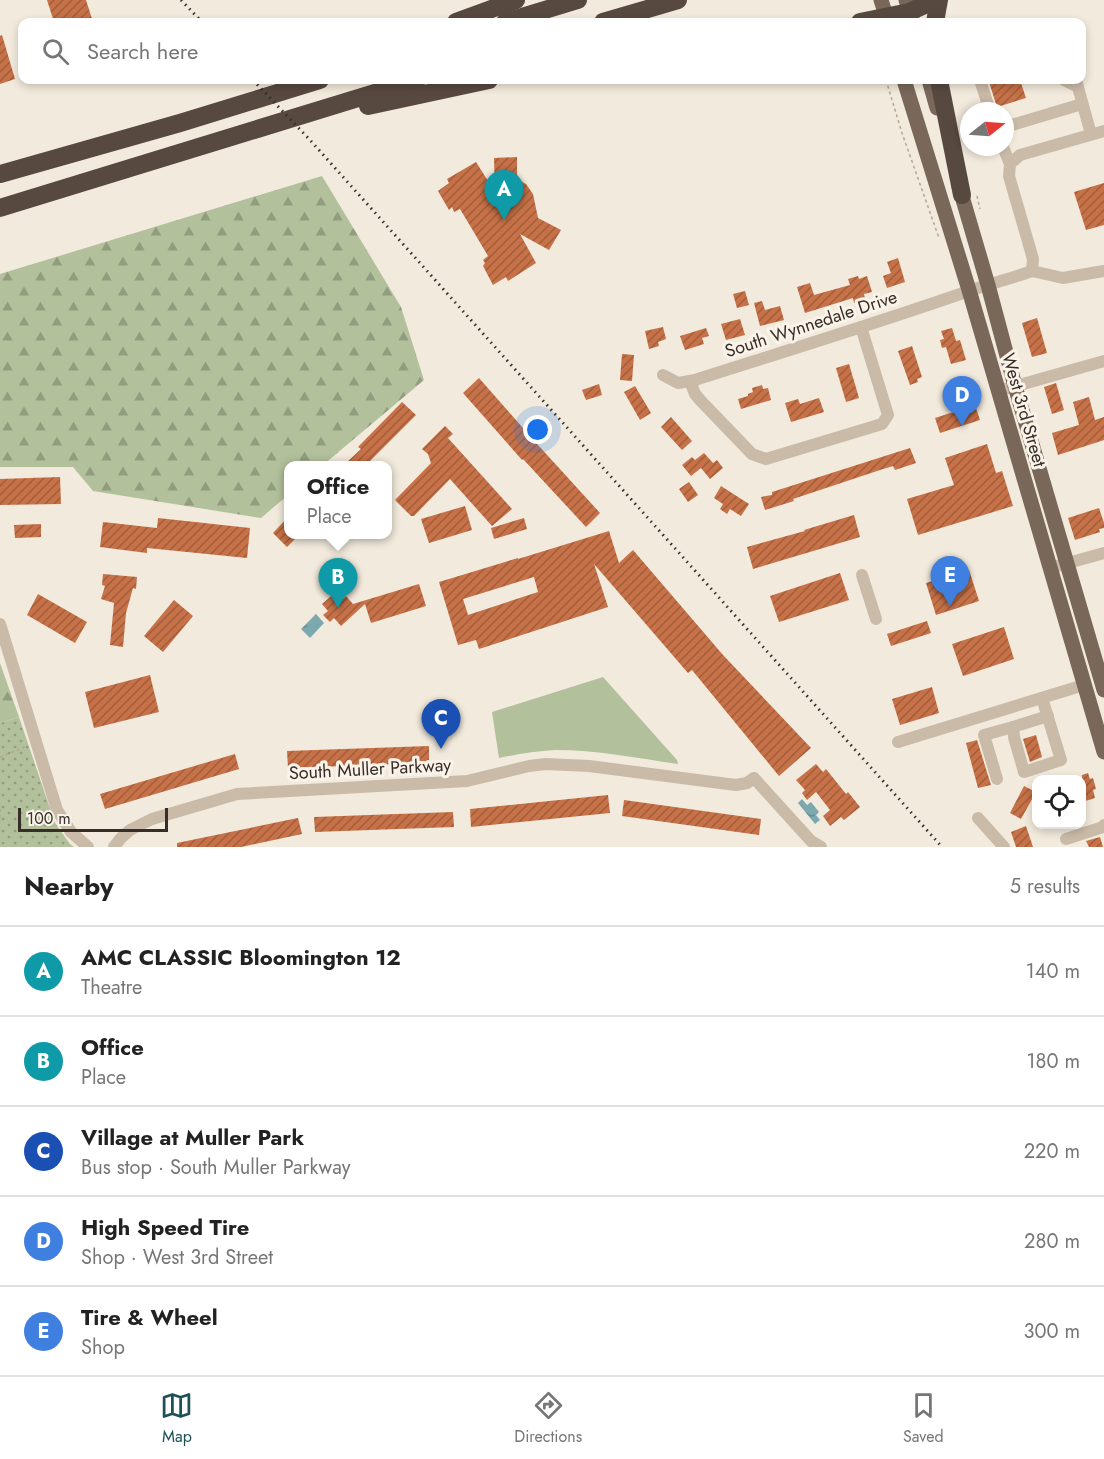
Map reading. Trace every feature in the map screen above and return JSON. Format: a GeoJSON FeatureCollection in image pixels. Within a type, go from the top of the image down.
{"type":"FeatureCollection","features":[{"type":"Feature","properties":{"kind":"highway"},"geometry":{"type":"LineString","coordinates":[[467,18],[516,0]]}},
{"type":"Feature","properties":{"kind":"highway"},"geometry":{"type":"LineString","coordinates":[[518,18],[578,0]]}},
{"type":"Feature","properties":{"kind":"highway"},"geometry":{"type":"LineString","coordinates":[[617,18],[678,0]]}},
{"type":"Feature","properties":{"kind":"highway"},"geometry":{"type":"LineString","coordinates":[[892,18],[938,0],[936,18]]}},
{"type":"Feature","properties":{"kind":"highway"},"geometry":{"type":"LineString","coordinates":[[180,123],[275,84]]}},
{"type":"Feature","properties":{"kind":"highway"},"geometry":{"type":"LineString","coordinates":[[0,174],[307,84]]}},
{"type":"Feature","properties":{"kind":"highway"},"geometry":{"type":"LineString","coordinates":[[0,208],[404,84]]}},
{"type":"Feature","properties":{"kind":"highway"},"geometry":{"type":"LineString","coordinates":[[313,112],[361,107],[470,84]]}},
{"type":"Feature","properties":{"kind":"highway"},"geometry":{"type":"LineString","coordinates":[[940,84],[962,195]]}},
{"type":"Feature","properties":{"kind":"main road"},"geometry":{"type":"LineString","coordinates":[[881,0],[886,18]]}},
{"type":"Feature","properties":{"kind":"main road","name":"West 3rd Street"},"geometry":{"type":"LineString","coordinates":[[905,84],[969,290],[1104,752]]}},
{"type":"Feature","properties":{"kind":"main road","name":"West 3rd Street"},"geometry":{"type":"LineString","coordinates":[[930,84],[1015,386],[1103,681]]}},
{"type":"Feature","properties":{"kind":"street"},"geometry":{"type":"LineString","coordinates":[[983,84],[988,102]]}},
{"type":"Feature","properties":{"kind":"street"},"geometry":{"type":"LineString","coordinates":[[1077,84],[1091,135]]}},
{"type":"Feature","properties":{"kind":"street"},"geometry":{"type":"LineString","coordinates":[[1014,124],[1082,104]]}},
{"type":"Feature","properties":{"kind":"street"},"geometry":{"type":"LineString","coordinates":[[1010,164],[1020,155],[1104,130]]}},
{"type":"Feature","properties":{"kind":"street"},"geometry":{"type":"LineString","coordinates":[[1007,156],[1010,164],[1009,176],[1033,258],[1032,271],[1063,278],[1104,272]]}},
{"type":"Feature","properties":{"kind":"street","name":"South Wynnedale Drive"},"geometry":{"type":"LineString","coordinates":[[690,381],[1032,271]]}},
{"type":"Feature","properties":{"kind":"street"},"geometry":{"type":"LineString","coordinates":[[663,375],[678,383],[690,381],[695,394],[752,454],[766,459],[882,424],[888,415],[861,327]]}},
{"type":"Feature","properties":{"kind":"street"},"geometry":{"type":"LineString","coordinates":[[998,391],[1104,361]]}},
{"type":"Feature","properties":{"kind":"street"},"geometry":{"type":"LineString","coordinates":[[1050,568],[1104,553]]}},
{"type":"Feature","properties":{"kind":"street"},"geometry":{"type":"LineString","coordinates":[[862,575],[876,620]]}},
{"type":"Feature","properties":{"kind":"street"},"geometry":{"type":"LineString","coordinates":[[0,624],[57,810],[71,832],[88,847]]}},
{"type":"Feature","properties":{"kind":"street"},"geometry":{"type":"LineString","coordinates":[[898,742],[1084,685]]}},
{"type":"Feature","properties":{"kind":"street"},"geometry":{"type":"LineString","coordinates":[[1013,727],[1024,772],[1062,760],[1042,698]]}},
{"type":"Feature","properties":{"kind":"street"},"geometry":{"type":"LineString","coordinates":[[997,779],[984,735],[1048,716]]}},
{"type":"Feature","properties":{"kind":"street","name":"South Muller Parkway"},"geometry":{"type":"LineString","coordinates":[[114,847],[130,831],[152,819],[237,794],[467,781],[529,766],[565,764],[736,786],[747,783],[753,778],[811,841],[821,847]]}},
{"type":"Feature","properties":{"kind":"street"},"geometry":{"type":"LineString","coordinates":[[978,818],[1004,847]]}},
{"type":"Feature","properties":{"kind":"street"},"geometry":{"type":"LineString","coordinates":[[1066,839],[1104,825]]}},
{"type":"Feature","properties":{"kind":"path"},"geometry":{"type":"LineString","coordinates":[[887,84],[939,238]]}},
{"type":"Feature","properties":{"kind":"path"},"geometry":{"type":"LineString","coordinates":[[0,757],[28,746]]}},
{"type":"Feature","properties":{"kind":"path"},"geometry":{"type":"LineString","coordinates":[[0,809],[0,822]]}},
{"type":"Feature","properties":{"kind":"green space"},"geometry":{"type":"Polygon","coordinates":[[[322,176],[401,307],[424,380],[328,461],[284,461],[284,498],[261,518],[93,491],[73,467],[0,467],[0,274],[322,176]]]}},
{"type":"Feature","properties":{"kind":"green space"},"geometry":{"type":"Polygon","coordinates":[[[0,663],[19,717],[0,723],[0,663]]]}},
{"type":"Feature","properties":{"kind":"green space"},"geometry":{"type":"Polygon","coordinates":[[[603,677],[677,760],[678,764],[570,750],[541,751],[499,758],[492,712],[603,677]]]}},
{"type":"Feature","properties":{"kind":"green space"},"geometry":{"type":"Polygon","coordinates":[[[19,717],[55,823],[74,847],[0,847],[0,723],[19,717]]]}},
{"type":"Feature","properties":{"kind":"water"},"geometry":{"type":"Polygon","coordinates":[[[316,614],[324,623],[310,638],[301,629],[316,614]]]}},
{"type":"Feature","properties":{"kind":"water"},"geometry":{"type":"Polygon","coordinates":[[[802,799],[807,805],[811,802],[819,812],[816,815],[820,820],[815,824],[798,803],[802,799]]]}},
{"type":"Feature","properties":{"kind":"building"},"geometry":{"type":"Polygon","coordinates":[[[47,0],[86,0],[92,18],[53,18],[47,0]]]}},
{"type":"Feature","properties":{"kind":"building"},"geometry":{"type":"Polygon","coordinates":[[[2,35],[15,79],[0,84],[0,36],[2,35]]]}},
{"type":"Feature","properties":{"kind":"building"},"geometry":{"type":"Polygon","coordinates":[[[990,84],[1021,84],[1026,98],[1013,102],[995,102],[990,84]]]}},
{"type":"Feature","properties":{"kind":"building"},"geometry":{"type":"Polygon","coordinates":[[[517,157],[517,179],[526,184],[533,194],[538,218],[561,230],[549,250],[520,234],[536,263],[508,281],[506,277],[493,285],[483,266],[485,263],[483,260],[488,256],[460,209],[454,212],[452,207],[449,210],[438,191],[449,183],[447,179],[476,162],[495,192],[494,158],[517,157]]]}},
{"type":"Feature","properties":{"kind":"building"},"geometry":{"type":"Polygon","coordinates":[[[1104,183],[1104,225],[1086,230],[1074,192],[1104,183]]]}},
{"type":"Feature","properties":{"kind":"building"},"geometry":{"type":"Polygon","coordinates":[[[898,258],[905,282],[887,288],[883,276],[891,273],[887,262],[898,258]]]}},
{"type":"Feature","properties":{"kind":"building"},"geometry":{"type":"Polygon","coordinates":[[[858,276],[859,279],[867,276],[872,292],[864,294],[865,299],[854,303],[853,298],[805,313],[797,287],[810,283],[814,295],[850,285],[848,279],[858,276]]]}},
{"type":"Feature","properties":{"kind":"building"},"geometry":{"type":"Polygon","coordinates":[[[745,291],[749,305],[737,308],[733,294],[745,291]]]}},
{"type":"Feature","properties":{"kind":"building"},"geometry":{"type":"Polygon","coordinates":[[[762,301],[765,310],[780,306],[784,320],[760,326],[754,303],[762,301]]]}},
{"type":"Feature","properties":{"kind":"building"},"geometry":{"type":"Polygon","coordinates":[[[1037,318],[1047,353],[1032,357],[1022,323],[1037,318]]]}},
{"type":"Feature","properties":{"kind":"building"},"geometry":{"type":"Polygon","coordinates":[[[740,319],[745,335],[726,340],[721,324],[740,319]]]}},
{"type":"Feature","properties":{"kind":"building"},"geometry":{"type":"Polygon","coordinates":[[[663,327],[666,339],[658,342],[659,346],[649,349],[645,331],[663,327]]]}},
{"type":"Feature","properties":{"kind":"building"},"geometry":{"type":"Polygon","coordinates":[[[706,328],[709,336],[702,338],[704,344],[685,350],[680,336],[706,328]]]}},
{"type":"Feature","properties":{"kind":"building"},"geometry":{"type":"Polygon","coordinates":[[[952,328],[956,341],[960,340],[966,360],[951,364],[946,347],[942,348],[940,340],[944,339],[941,331],[952,328]]]}},
{"type":"Feature","properties":{"kind":"building"},"geometry":{"type":"Polygon","coordinates":[[[912,346],[922,377],[917,379],[918,382],[910,385],[898,351],[912,346]]]}},
{"type":"Feature","properties":{"kind":"building"},"geometry":{"type":"Polygon","coordinates":[[[622,354],[634,355],[632,381],[620,380],[622,354]]]}},
{"type":"Feature","properties":{"kind":"building"},"geometry":{"type":"Polygon","coordinates":[[[849,364],[859,398],[846,402],[836,368],[849,364]]]}},
{"type":"Feature","properties":{"kind":"building"},"geometry":{"type":"Polygon","coordinates":[[[479,378],[600,513],[586,527],[522,460],[463,393],[479,378]]]}},
{"type":"Feature","properties":{"kind":"building"},"geometry":{"type":"Polygon","coordinates":[[[1056,383],[1064,410],[1052,414],[1044,387],[1056,383]]]}},
{"type":"Feature","properties":{"kind":"building"},"geometry":{"type":"Polygon","coordinates":[[[599,384],[602,395],[586,400],[582,390],[599,384]]]}},
{"type":"Feature","properties":{"kind":"building"},"geometry":{"type":"Polygon","coordinates":[[[762,385],[763,389],[768,388],[771,400],[741,409],[738,399],[748,396],[753,392],[752,388],[762,385]]]}},
{"type":"Feature","properties":{"kind":"building"},"geometry":{"type":"Polygon","coordinates":[[[635,386],[651,413],[640,420],[624,392],[635,386]]]}},
{"type":"Feature","properties":{"kind":"building"},"geometry":{"type":"Polygon","coordinates":[[[1089,397],[1095,420],[1104,417],[1104,440],[1058,455],[1052,433],[1079,425],[1073,402],[1089,397]]]}},
{"type":"Feature","properties":{"kind":"building"},"geometry":{"type":"Polygon","coordinates":[[[819,398],[824,412],[791,422],[785,403],[798,399],[800,404],[819,398]]]}},
{"type":"Feature","properties":{"kind":"building"},"geometry":{"type":"Polygon","coordinates":[[[402,402],[416,415],[370,461],[348,461],[361,449],[358,447],[402,402]]]}},
{"type":"Feature","properties":{"kind":"building"},"geometry":{"type":"Polygon","coordinates":[[[975,405],[980,420],[940,433],[935,418],[975,405]]]}},
{"type":"Feature","properties":{"kind":"building"},"geometry":{"type":"Polygon","coordinates":[[[671,417],[692,441],[682,450],[661,427],[671,417]]]}},
{"type":"Feature","properties":{"kind":"building"},"geometry":{"type":"Polygon","coordinates":[[[445,426],[453,434],[448,438],[512,509],[492,526],[450,479],[414,516],[411,516],[395,500],[431,463],[428,454],[422,449],[445,426]]]}},
{"type":"Feature","properties":{"kind":"building"},"geometry":{"type":"Polygon","coordinates":[[[987,444],[996,473],[1002,471],[1013,506],[918,535],[907,499],[954,485],[945,458],[987,444]]]}},
{"type":"Feature","properties":{"kind":"building"},"geometry":{"type":"Polygon","coordinates":[[[910,448],[916,463],[895,470],[893,466],[880,470],[765,510],[761,497],[772,495],[772,492],[910,448]]]}},
{"type":"Feature","properties":{"kind":"building"},"geometry":{"type":"Polygon","coordinates":[[[704,453],[713,463],[717,460],[723,468],[710,479],[701,468],[691,476],[682,465],[692,457],[695,460],[704,453]]]}},
{"type":"Feature","properties":{"kind":"building"},"geometry":{"type":"Polygon","coordinates":[[[60,477],[61,504],[0,505],[0,479],[60,477]]]}},
{"type":"Feature","properties":{"kind":"building"},"geometry":{"type":"Polygon","coordinates":[[[689,482],[698,495],[688,502],[679,489],[689,482]]]}},
{"type":"Feature","properties":{"kind":"building"},"geometry":{"type":"Polygon","coordinates":[[[721,486],[749,504],[741,516],[730,509],[727,514],[720,509],[723,504],[714,498],[721,486]]]}},
{"type":"Feature","properties":{"kind":"building"},"geometry":{"type":"Polygon","coordinates":[[[465,506],[472,530],[429,543],[421,519],[465,506]]]}},
{"type":"Feature","properties":{"kind":"building"},"geometry":{"type":"Polygon","coordinates":[[[1099,508],[1104,528],[1099,529],[1100,532],[1075,540],[1068,518],[1099,508]]]}},
{"type":"Feature","properties":{"kind":"building"},"geometry":{"type":"Polygon","coordinates":[[[854,515],[860,537],[753,569],[747,547],[854,515]]]}},
{"type":"Feature","properties":{"kind":"building"},"geometry":{"type":"Polygon","coordinates":[[[158,518],[250,528],[247,558],[147,548],[147,553],[100,547],[103,522],[157,528],[158,518]]]}},
{"type":"Feature","properties":{"kind":"building"},"geometry":{"type":"Polygon","coordinates":[[[524,518],[527,529],[494,539],[491,528],[524,518]]]}},
{"type":"Feature","properties":{"kind":"building"},"geometry":{"type":"Polygon","coordinates":[[[284,521],[284,539],[295,539],[287,547],[273,533],[284,521]]]}},
{"type":"Feature","properties":{"kind":"building"},"geometry":{"type":"Polygon","coordinates":[[[41,524],[41,537],[15,538],[14,525],[41,524]]]}},
{"type":"Feature","properties":{"kind":"building"},"geometry":{"type":"Polygon","coordinates":[[[609,531],[619,563],[633,550],[723,655],[811,748],[779,776],[692,670],[688,673],[594,564],[608,607],[479,649],[476,640],[458,645],[439,582],[609,531]],[[534,577],[463,599],[468,615],[538,592],[534,577]]]}},
{"type":"Feature","properties":{"kind":"building"},"geometry":{"type":"Polygon","coordinates":[[[969,570],[979,601],[936,615],[926,583],[969,570]]]}},
{"type":"Feature","properties":{"kind":"building"},"geometry":{"type":"Polygon","coordinates":[[[840,573],[849,600],[779,622],[770,596],[840,573]]]}},
{"type":"Feature","properties":{"kind":"building"},"geometry":{"type":"Polygon","coordinates":[[[103,574],[137,577],[136,589],[133,588],[126,613],[123,647],[110,645],[114,603],[101,599],[105,586],[102,585],[103,574]]]}},
{"type":"Feature","properties":{"kind":"building"},"geometry":{"type":"Polygon","coordinates":[[[419,584],[426,606],[371,623],[365,604],[341,626],[334,618],[330,622],[323,615],[328,611],[322,604],[336,592],[343,599],[346,596],[353,604],[419,584]]]}},
{"type":"Feature","properties":{"kind":"building"},"geometry":{"type":"Polygon","coordinates":[[[38,594],[87,622],[75,643],[27,615],[38,594]]]}},
{"type":"Feature","properties":{"kind":"building"},"geometry":{"type":"Polygon","coordinates":[[[174,600],[193,616],[163,652],[144,636],[174,600]]]}},
{"type":"Feature","properties":{"kind":"building"},"geometry":{"type":"Polygon","coordinates":[[[927,621],[931,633],[891,646],[887,634],[927,621]]]}},
{"type":"Feature","properties":{"kind":"building"},"geometry":{"type":"Polygon","coordinates":[[[1004,627],[1014,659],[963,676],[952,644],[1004,627]]]}},
{"type":"Feature","properties":{"kind":"building"},"geometry":{"type":"Polygon","coordinates":[[[150,675],[159,712],[94,728],[85,692],[150,675]]]}},
{"type":"Feature","properties":{"kind":"building"},"geometry":{"type":"Polygon","coordinates":[[[932,687],[939,713],[900,725],[892,699],[932,687]]]}},
{"type":"Feature","properties":{"kind":"building"},"geometry":{"type":"Polygon","coordinates":[[[1036,735],[1042,757],[1030,762],[1023,739],[1036,735]]]}},
{"type":"Feature","properties":{"kind":"building"},"geometry":{"type":"Polygon","coordinates":[[[977,740],[991,785],[978,788],[966,743],[977,740]]]}},
{"type":"Feature","properties":{"kind":"building"},"geometry":{"type":"Polygon","coordinates":[[[429,746],[429,763],[288,768],[287,751],[429,746]]]}},
{"type":"Feature","properties":{"kind":"building"},"geometry":{"type":"Polygon","coordinates":[[[235,754],[239,769],[105,809],[100,794],[235,754]]]}},
{"type":"Feature","properties":{"kind":"building"},"geometry":{"type":"Polygon","coordinates":[[[816,764],[823,772],[826,769],[860,807],[844,820],[841,817],[830,826],[823,816],[830,810],[816,792],[807,800],[802,793],[805,790],[796,780],[816,764]]]}},
{"type":"Feature","properties":{"kind":"building"},"geometry":{"type":"Polygon","coordinates":[[[1088,773],[1090,779],[1093,778],[1096,789],[1093,790],[1095,798],[1086,801],[1086,775],[1082,775],[1088,773]]]}},
{"type":"Feature","properties":{"kind":"building"},"geometry":{"type":"Polygon","coordinates":[[[1024,786],[1032,790],[1032,799],[1021,819],[1010,813],[1024,786]]]}},
{"type":"Feature","properties":{"kind":"building"},"geometry":{"type":"Polygon","coordinates":[[[608,795],[610,813],[471,827],[470,809],[608,795]]]}},
{"type":"Feature","properties":{"kind":"building"},"geometry":{"type":"Polygon","coordinates":[[[624,800],[761,819],[759,835],[622,816],[624,800]]]}},
{"type":"Feature","properties":{"kind":"building"},"geometry":{"type":"Polygon","coordinates":[[[453,812],[454,827],[315,832],[314,817],[453,812]]]}},
{"type":"Feature","properties":{"kind":"building"},"geometry":{"type":"Polygon","coordinates":[[[298,818],[302,834],[241,847],[177,847],[177,843],[298,818]]]}},
{"type":"Feature","properties":{"kind":"building"},"geometry":{"type":"Polygon","coordinates":[[[1026,826],[1033,847],[1016,847],[1011,832],[1026,826]]]}},
{"type":"Feature","properties":{"kind":"building"},"geometry":{"type":"Polygon","coordinates":[[[1100,837],[1103,847],[1089,847],[1086,841],[1100,837]]]}},
{"type":"Feature","properties":{"kind":"railway"},"geometry":{"type":"LineString","coordinates":[[181,0],[198,18]]}},
{"type":"Feature","properties":{"kind":"railway"},"geometry":{"type":"LineString","coordinates":[[257,84],[310,140],[942,847]]}},
{"type":"Feature","properties":{"kind":"place","name":"AMC CLASSIC Bloomington 12"},"geometry":{"type":"Point","coordinates":[504,220]}},
{"type":"Feature","properties":{"kind":"place","name":"High Speed Tire"},"geometry":{"type":"Point","coordinates":[962,426]}},
{"type":"Feature","properties":{"kind":"place","name":"Tire & Wheel"},"geometry":{"type":"Point","coordinates":[950,606]}},
{"type":"Feature","properties":{"kind":"place","name":"Office"},"geometry":{"type":"Point","coordinates":[338,608]}},
{"type":"Feature","properties":{"kind":"place","name":"Village at Muller Park"},"geometry":{"type":"Point","coordinates":[441,749]}}]}
